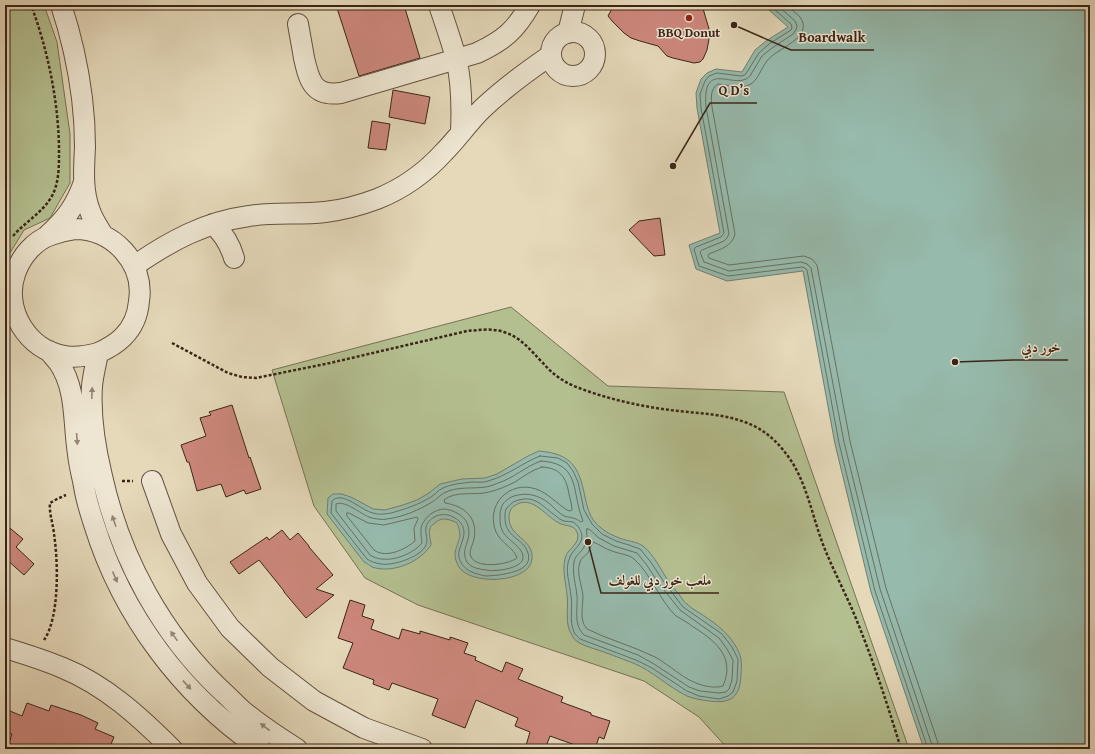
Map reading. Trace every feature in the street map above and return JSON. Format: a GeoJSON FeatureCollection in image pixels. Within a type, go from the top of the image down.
{"type":"FeatureCollection","features":[{"type":"Feature","properties":{"kind":"lane"},"geometry":{"type":"LineString","coordinates":[[61,5],[77,64],[82,98],[85,133],[84,182],[86,196],[95,223],[103,235]]}},
{"type":"Feature","properties":{"kind":"lane"},"geometry":{"type":"LineString","coordinates":[[439,5],[456,59],[462,108],[461,132]]}},
{"type":"Feature","properties":{"kind":"lane"},"geometry":{"type":"LineString","coordinates":[[298,24],[307,73],[310,81],[316,88],[332,94],[341,93],[477,53],[494,45],[509,34],[522,20],[530,5]]}},
{"type":"Feature","properties":{"kind":"lane"},"geometry":{"type":"LineString","coordinates":[[568,33],[575,5]]}},
{"type":"Feature","properties":{"kind":"lane"},"geometry":{"type":"LineString","coordinates":[[576,32],[583,35],[593,46],[595,54],[594,61],[590,68],[585,73],[578,76],[563,74],[553,63],[551,55],[555,41],[568,33],[576,32]]}},
{"type":"Feature","properties":{"kind":"lane"},"geometry":{"type":"LineString","coordinates":[[134,266],[156,250],[178,238],[213,224],[249,216],[274,213],[299,214],[326,212],[352,207],[378,198],[402,186],[424,171],[444,153],[481,110],[503,90],[551,55]]}},
{"type":"Feature","properties":{"kind":"lane"},"geometry":{"type":"LineString","coordinates":[[46,236],[60,231],[74,229],[103,235],[116,243],[126,253],[134,266],[139,280],[140,295],[138,310],[124,337],[112,346],[98,353],[82,357],[70,357],[49,351],[37,344],[27,335],[10,309],[13,280],[12,270],[35,244],[59,225],[70,212],[78,198],[84,182]]}},
{"type":"Feature","properties":{"kind":"lane"},"geometry":{"type":"LineString","coordinates":[[213,224],[226,239],[234,258]]}},
{"type":"Feature","properties":{"kind":"lane"},"geometry":{"type":"LineString","coordinates":[[49,351],[59,363],[71,390],[74,405],[78,453],[84,488],[101,546],[120,590],[144,632],[173,670],[206,705],[242,737],[260,749]]}},
{"type":"Feature","properties":{"kind":"lane"},"geometry":{"type":"LineString","coordinates":[[98,353],[93,380],[92,401],[98,459],[107,500],[120,540],[138,578],[158,615],[183,649],[211,681],[242,710],[275,735],[297,749]]}},
{"type":"Feature","properties":{"kind":"lane"},"geometry":{"type":"LineString","coordinates":[[152,481],[171,534],[197,583],[230,628],[270,667],[314,701],[364,728],[422,749]]}},
{"type":"Feature","properties":{"kind":"lane"},"geometry":{"type":"LineString","coordinates":[[5,648],[64,668],[94,684],[121,702],[147,724],[172,749]]}},
{"type":"Feature","properties":{"kind":"path"},"geometry":{"type":"LineString","coordinates":[[12,237],[25,223],[40,212],[48,203],[54,193],[59,166],[59,130],[54,91],[45,52],[31,5]]}},
{"type":"Feature","properties":{"kind":"path"},"geometry":{"type":"LineString","coordinates":[[172,343],[228,373],[242,377],[256,378],[352,358],[467,331],[485,329],[503,332],[520,339],[553,373],[564,381],[577,387],[622,401],[646,406],[720,415],[734,418],[755,426],[769,435],[781,446],[801,481],[824,546],[846,594],[867,646],[901,749]]}},
{"type":"Feature","properties":{"kind":"path"},"geometry":{"type":"LineString","coordinates":[[103,480],[152,481]]}},
{"type":"Feature","properties":{"kind":"path"},"geometry":{"type":"LineString","coordinates":[[33,657],[48,635],[54,610],[57,572],[54,534],[49,510],[50,503],[84,488]]}},
{"type":"Feature","properties":{"kind":"shaded area"},"geometry":{"type":"Polygon","coordinates":[[[5,5],[44,5],[57,42],[70,134],[70,183],[50,218],[24,230],[10,253],[5,258],[5,5]]]}},
{"type":"Feature","properties":{"kind":"shaded area"},"geometry":{"type":"Polygon","coordinates":[[[511,307],[608,386],[784,392],[909,749],[728,749],[699,717],[644,681],[418,605],[365,578],[314,506],[272,370],[511,307]]]}},
{"type":"Feature","properties":{"kind":"water"},"geometry":{"type":"Polygon","coordinates":[[[767,5],[1090,5],[1090,749],[924,749],[871,592],[835,444],[803,271],[727,281],[696,269],[689,245],[720,233],[697,108],[696,93],[701,79],[707,73],[716,69],[742,72],[755,50],[788,27],[769,10],[767,5]]]}},
{"type":"Feature","properties":{"kind":"water"},"geometry":{"type":"Polygon","coordinates":[[[539,451],[559,455],[572,464],[577,470],[583,487],[588,510],[595,522],[602,529],[611,534],[643,546],[654,557],[684,602],[718,626],[735,645],[740,656],[741,670],[739,689],[733,697],[729,700],[717,702],[687,696],[640,666],[584,645],[575,640],[568,626],[564,564],[568,553],[578,538],[578,534],[571,526],[555,521],[533,504],[527,502],[514,506],[509,516],[510,524],[513,530],[526,542],[532,552],[532,559],[529,567],[521,573],[511,577],[499,579],[475,577],[466,573],[459,567],[455,554],[460,531],[457,523],[451,520],[442,519],[431,526],[429,532],[431,545],[420,557],[397,568],[380,569],[372,567],[364,562],[327,514],[328,498],[333,494],[342,494],[373,509],[385,510],[417,500],[440,484],[462,479],[485,478],[497,474],[539,451]]]}},
{"type":"Feature","properties":{"kind":"building"},"geometry":{"type":"Polygon","coordinates":[[[336,5],[404,5],[420,58],[359,76],[336,5]]]}},
{"type":"Feature","properties":{"kind":"building"},"geometry":{"type":"Polygon","coordinates":[[[614,5],[702,5],[709,29],[707,50],[703,59],[700,62],[694,63],[673,58],[667,56],[658,46],[631,38],[624,33],[608,16],[614,5]]]}},
{"type":"Feature","properties":{"kind":"building"},"geometry":{"type":"Polygon","coordinates":[[[393,90],[430,97],[425,124],[389,117],[393,90]]]}},
{"type":"Feature","properties":{"kind":"building"},"geometry":{"type":"Polygon","coordinates":[[[372,121],[390,124],[386,150],[368,148],[372,121]]]}},
{"type":"Feature","properties":{"kind":"building"},"geometry":{"type":"Polygon","coordinates":[[[660,218],[665,255],[654,256],[629,230],[639,221],[660,218]]]}},
{"type":"Feature","properties":{"kind":"building"},"geometry":{"type":"Polygon","coordinates":[[[232,405],[249,458],[250,457],[261,489],[246,494],[244,490],[226,497],[221,484],[197,491],[189,462],[187,462],[181,445],[206,436],[200,418],[211,415],[209,412],[232,405]]]}},
{"type":"Feature","properties":{"kind":"building"},"geometry":{"type":"Polygon","coordinates":[[[5,524],[23,539],[16,547],[34,564],[24,575],[5,559],[5,524]]]}},
{"type":"Feature","properties":{"kind":"building"},"geometry":{"type":"Polygon","coordinates":[[[282,530],[290,540],[298,533],[333,575],[316,589],[334,595],[306,618],[259,560],[239,574],[230,562],[267,537],[269,540],[282,530]]]}},
{"type":"Feature","properties":{"kind":"building"},"geometry":{"type":"Polygon","coordinates":[[[350,600],[365,605],[362,616],[374,620],[371,629],[399,639],[402,629],[420,634],[420,631],[450,640],[450,637],[468,643],[464,653],[476,657],[475,660],[502,672],[506,662],[523,669],[518,679],[563,697],[561,702],[591,713],[591,715],[610,721],[604,739],[599,737],[595,749],[586,749],[550,736],[545,749],[525,749],[530,732],[515,726],[518,718],[476,700],[465,728],[432,715],[438,699],[392,683],[389,690],[373,684],[374,680],[343,668],[353,643],[338,638],[350,600]]]}},
{"type":"Feature","properties":{"kind":"building"},"geometry":{"type":"Polygon","coordinates":[[[27,703],[49,711],[51,705],[81,715],[98,723],[95,729],[114,737],[109,749],[7,749],[12,734],[5,731],[5,709],[22,716],[27,703]]]}},
{"type":"Feature","properties":{"kind":"place","name":"BBQ Donut"},"geometry":{"type":"Point","coordinates":[689,18]}},
{"type":"Feature","properties":{"kind":"place","name":"Boardwalk"},"geometry":{"type":"Point","coordinates":[734,25]}},
{"type":"Feature","properties":{"kind":"place","name":"Q D’s"},"geometry":{"type":"Point","coordinates":[673,166]}},
{"type":"Feature","properties":{"kind":"place","name":"خور دبي"},"geometry":{"type":"Point","coordinates":[955,362]}},
{"type":"Feature","properties":{"kind":"place","name":"ملعب خور دبي للغولف"},"geometry":{"type":"Point","coordinates":[588,542]}}]}
